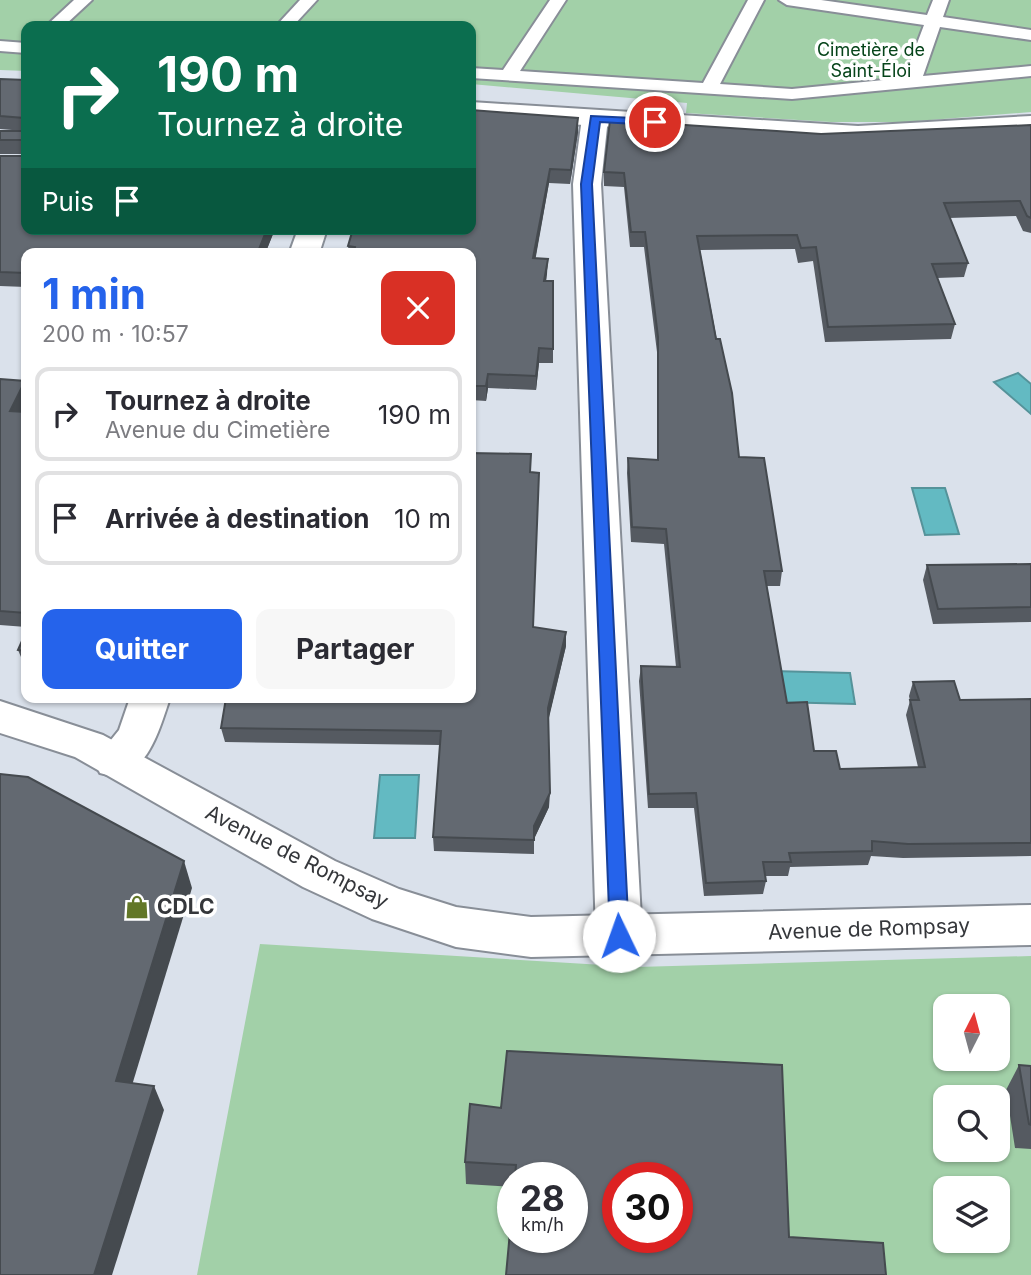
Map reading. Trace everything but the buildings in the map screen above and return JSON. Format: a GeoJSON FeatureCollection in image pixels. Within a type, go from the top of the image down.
{"type":"FeatureCollection","features":[{"type":"Feature","properties":{"kind":"street"},"geometry":{"type":"LineString","coordinates":[[476,110],[858,134],[1031,124]]}},
{"type":"Feature","properties":{"kind":"street"},"geometry":{"type":"LineString","coordinates":[[595,118],[587,184],[619,936]]}},
{"type":"Feature","properties":{"kind":"street"},"geometry":{"type":"LineString","coordinates":[[115,761],[136,738],[148,703]]}},
{"type":"Feature","properties":{"kind":"street","name":"Avenue de Rompsay"},"geometry":{"type":"LineString","coordinates":[[0,716],[89,746],[319,874],[388,905],[456,927],[531,937],[1031,925]]}},
{"type":"Feature","properties":{"kind":"lane"},"geometry":{"type":"LineString","coordinates":[[60,21],[84,0]]}},
{"type":"Feature","properties":{"kind":"lane"},"geometry":{"type":"LineString","coordinates":[[289,21],[309,0]]}},
{"type":"Feature","properties":{"kind":"lane"},"geometry":{"type":"LineString","coordinates":[[508,75],[558,0]]}},
{"type":"Feature","properties":{"kind":"lane"},"geometry":{"type":"LineString","coordinates":[[710,88],[756,0]]}},
{"type":"Feature","properties":{"kind":"lane"},"geometry":{"type":"LineString","coordinates":[[787,0],[1031,35]]}},
{"type":"Feature","properties":{"kind":"lane"},"geometry":{"type":"LineString","coordinates":[[911,84],[942,0]]}},
{"type":"Feature","properties":{"kind":"lane"},"geometry":{"type":"LineString","coordinates":[[0,47],[21,48]]}},
{"type":"Feature","properties":{"kind":"lane"},"geometry":{"type":"LineString","coordinates":[[476,73],[792,94],[1031,71]]}},
{"type":"Feature","properties":{"kind":"green space","name":"Cimetière de Saint-Éloi"},"geometry":{"type":"Polygon","coordinates":[[[0,0],[1031,0],[1031,112],[905,122],[831,122],[686,113],[687,103],[476,84],[476,21],[21,21],[21,71],[0,70],[0,0]]]}},
{"type":"Feature","properties":{"kind":"green space"},"geometry":{"type":"Polygon","coordinates":[[[260,944],[636,967],[1031,956],[1031,1275],[197,1275],[260,944]]]}},
{"type":"Feature","properties":{"kind":"water"},"geometry":{"type":"Polygon","coordinates":[[[1018,373],[1031,384],[1031,414],[994,382],[1018,373]]]}},
{"type":"Feature","properties":{"kind":"water"},"geometry":{"type":"Polygon","coordinates":[[[912,488],[945,488],[959,534],[925,535],[912,488]]]}},
{"type":"Feature","properties":{"kind":"water"},"geometry":{"type":"Polygon","coordinates":[[[772,671],[850,673],[855,704],[776,702],[772,671]]]}},
{"type":"Feature","properties":{"kind":"water"},"geometry":{"type":"Polygon","coordinates":[[[380,775],[419,775],[415,838],[374,838],[380,775]]]}},
{"type":"Feature","properties":{"kind":"place","name":"CDLC"},"geometry":{"type":"Point","coordinates":[137,907]}},
{"type":"Feature","properties":{"kind":"route"},"geometry":{"type":"LineString","coordinates":[[619,936],[587,184],[595,118],[655,122]]}}]}
